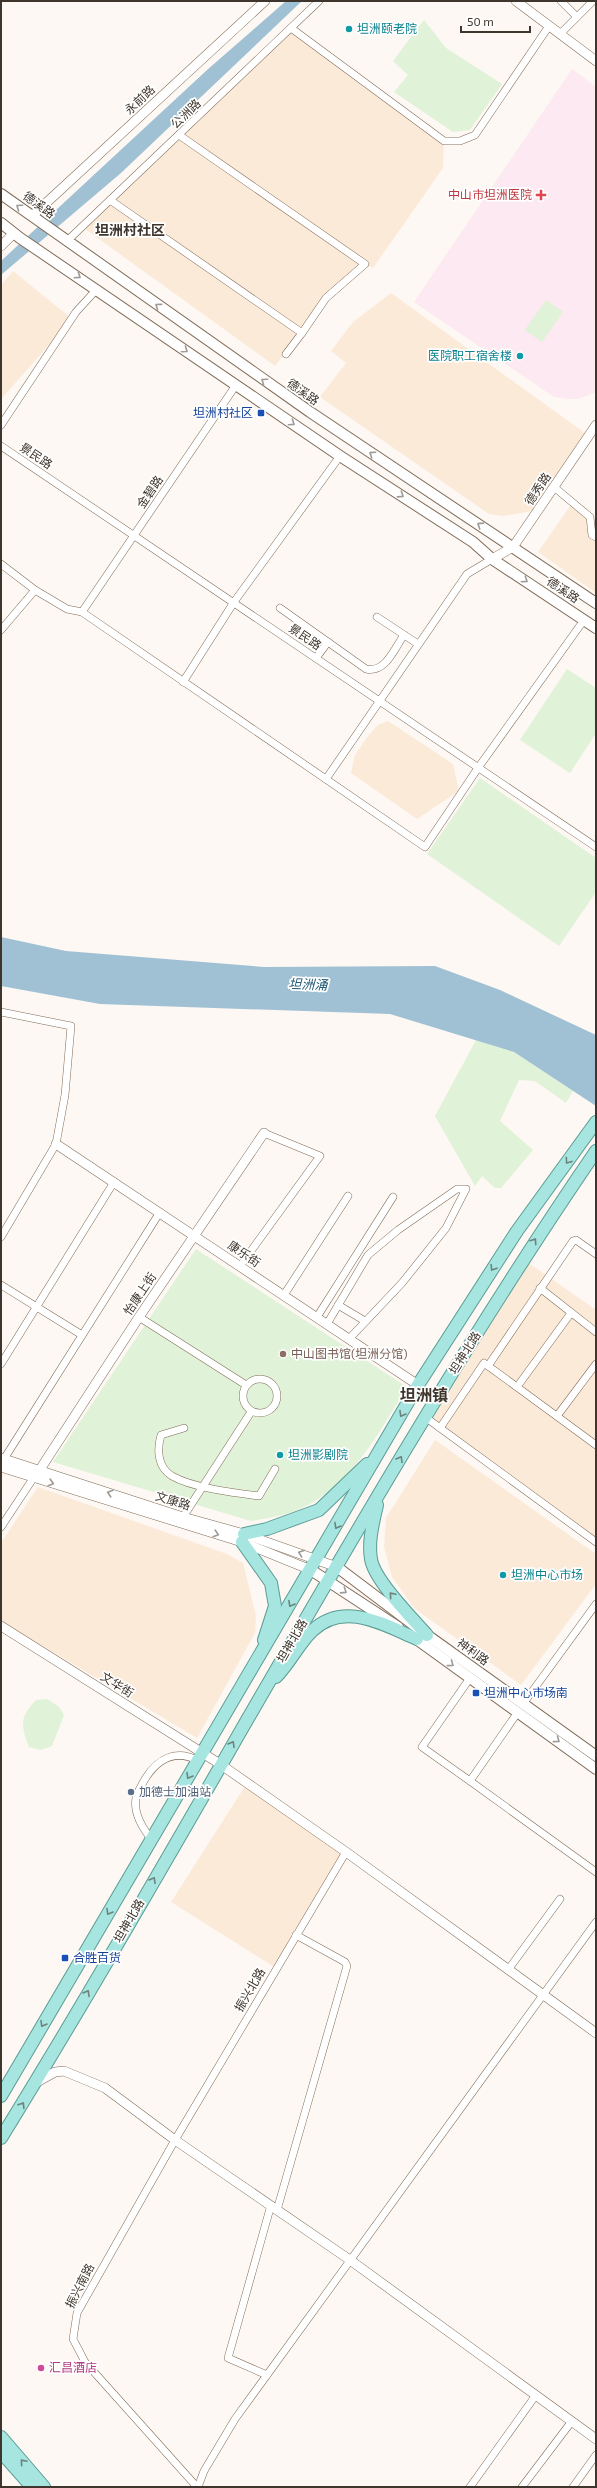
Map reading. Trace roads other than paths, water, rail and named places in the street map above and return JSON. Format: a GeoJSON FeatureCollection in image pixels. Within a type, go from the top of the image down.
{"type":"FeatureCollection","features":[{"type":"Feature","properties":{"kind":"main road","name":"德溪路"},"geometry":{"type":"LineString","coordinates":[[1,194],[310,412],[596,603]]}},
{"type":"Feature","properties":{"kind":"main road","name":"德溪路"},"geometry":{"type":"LineString","coordinates":[[1,222],[17,235],[340,456],[473,542],[492,559],[596,628]]}},
{"type":"Feature","properties":{"kind":"main road","name":"坦神北路"},"geometry":{"type":"LineString","coordinates":[[1,2096],[318,1559],[418,1386],[517,1231],[593,1126]]}},
{"type":"Feature","properties":{"kind":"main road","name":"坦神北路"},"geometry":{"type":"LineString","coordinates":[[1,2138],[35,2083],[327,1580],[337,1567],[425,1417],[530,1248],[596,1151]]}},
{"type":"Feature","properties":{"kind":"main road"},"geometry":{"type":"LineString","coordinates":[[256,1663],[275,1606],[271,1583],[243,1538],[319,1510],[341,1492],[380,1451]]}},
{"type":"Feature","properties":{"kind":"main road"},"geometry":{"type":"LineString","coordinates":[[380,1492],[370,1538],[371,1561],[387,1589],[422,1637]]}},
{"type":"Feature","properties":{"kind":"main road","name":"神利路"},"geometry":{"type":"LineString","coordinates":[[337,1567],[422,1637],[521,1708],[596,1756]]}},
{"type":"Feature","properties":{"kind":"main road"},"geometry":{"type":"LineString","coordinates":[[311,1570],[422,1637],[470,1678],[521,1708],[596,1769]]}},
{"type":"Feature","properties":{"kind":"main road"},"geometry":{"type":"LineString","coordinates":[[264,1689],[290,1664],[312,1631],[338,1616],[365,1617],[422,1637]]}},
{"type":"Feature","properties":{"kind":"main road"},"geometry":{"type":"LineString","coordinates":[[1,2437],[44,2487]]}},
{"type":"Feature","properties":{"kind":"main road"},"geometry":{"type":"LineString","coordinates":[[1,2452],[32,2487]]}},
{"type":"Feature","properties":{"kind":"street","name":"永前路"},"geometry":{"type":"LineString","coordinates":[[35,218],[265,1]]}},
{"type":"Feature","properties":{"kind":"street","name":"公洲路"},"geometry":{"type":"LineString","coordinates":[[64,239],[110,200],[319,1]]}},
{"type":"Feature","properties":{"kind":"street"},"geometry":{"type":"LineString","coordinates":[[516,1],[596,62]]}},
{"type":"Feature","properties":{"kind":"street"},"geometry":{"type":"LineString","coordinates":[[561,1],[577,17]]}},
{"type":"Feature","properties":{"kind":"street"},"geometry":{"type":"LineString","coordinates":[[560,34],[593,1]]}},
{"type":"Feature","properties":{"kind":"street"},"geometry":{"type":"LineString","coordinates":[[291,28],[444,141],[453,142],[475,135],[549,26]]}},
{"type":"Feature","properties":{"kind":"street"},"geometry":{"type":"LineString","coordinates":[[179,135],[365,264],[326,298],[286,354]]}},
{"type":"Feature","properties":{"kind":"street"},"geometry":{"type":"LineString","coordinates":[[110,200],[302,333]]}},
{"type":"Feature","properties":{"kind":"street"},"geometry":{"type":"LineString","coordinates":[[1,246],[17,235]]}},
{"type":"Feature","properties":{"kind":"street"},"geometry":{"type":"LineString","coordinates":[[1,426],[76,312],[97,289]]}},
{"type":"Feature","properties":{"kind":"street","name":"金碧路"},"geometry":{"type":"LineString","coordinates":[[82,612],[236,385]]}},
{"type":"Feature","properties":{"kind":"street","name":"德秀路"},"geometry":{"type":"LineString","coordinates":[[492,559],[513,547],[596,425]]}},
{"type":"Feature","properties":{"kind":"street","name":"景民路"},"geometry":{"type":"LineString","coordinates":[[1,446],[596,847]]}},
{"type":"Feature","properties":{"kind":"street"},"geometry":{"type":"LineString","coordinates":[[183,682],[234,602],[340,456]]}},
{"type":"Feature","properties":{"kind":"street"},"geometry":{"type":"LineString","coordinates":[[554,487],[590,517],[592,535],[596,537]]}},
{"type":"Feature","properties":{"kind":"street"},"geometry":{"type":"LineString","coordinates":[[326,779],[466,574],[492,559]]}},
{"type":"Feature","properties":{"kind":"street"},"geometry":{"type":"LineString","coordinates":[[1,564],[36,590],[67,609],[82,612],[425,847],[478,768],[584,620]]}},
{"type":"Feature","properties":{"kind":"street"},"geometry":{"type":"LineString","coordinates":[[1,630],[36,590]]}},
{"type":"Feature","properties":{"kind":"street"},"geometry":{"type":"LineString","coordinates":[[280,608],[366,669],[371,670],[383,666],[404,635]]}},
{"type":"Feature","properties":{"kind":"street"},"geometry":{"type":"LineString","coordinates":[[378,617],[418,644]]}},
{"type":"Feature","properties":{"kind":"street"},"geometry":{"type":"LineString","coordinates":[[316,658],[328,642]]}},
{"type":"Feature","properties":{"kind":"street"},"geometry":{"type":"LineString","coordinates":[[1,1012],[71,1026],[65,1095],[56,1144],[1,1237]]}},
{"type":"Feature","properties":{"kind":"street"},"geometry":{"type":"LineString","coordinates":[[240,1266],[320,1156],[264,1133]]}},
{"type":"Feature","properties":{"kind":"street","name":"怡康上街"},"geometry":{"type":"LineString","coordinates":[[36,1475],[139,1317],[264,1133]]}},
{"type":"Feature","properties":{"kind":"street","name":"康乐街"},"geometry":{"type":"LineString","coordinates":[[56,1144],[160,1212],[418,1386]]}},
{"type":"Feature","properties":{"kind":"street"},"geometry":{"type":"LineString","coordinates":[[1,1364],[114,1182]]}},
{"type":"Feature","properties":{"kind":"street"},"geometry":{"type":"LineString","coordinates":[[327,1324],[368,1256],[398,1230],[457,1189],[466,1189],[446,1228],[402,1283],[349,1339]]}},
{"type":"Feature","properties":{"kind":"street"},"geometry":{"type":"LineString","coordinates":[[284,1295],[348,1196]]}},
{"type":"Feature","properties":{"kind":"street"},"geometry":{"type":"LineString","coordinates":[[317,1317],[392,1197]]}},
{"type":"Feature","properties":{"kind":"street"},"geometry":{"type":"LineString","coordinates":[[2,1461],[160,1212]]}},
{"type":"Feature","properties":{"kind":"street"},"geometry":{"type":"LineString","coordinates":[[488,1366],[573,1241],[576,1240],[596,1254]]}},
{"type":"Feature","properties":{"kind":"street"},"geometry":{"type":"LineString","coordinates":[[1,1284],[82,1335]]}},
{"type":"Feature","properties":{"kind":"street"},"geometry":{"type":"LineString","coordinates":[[540,1288],[596,1332]]}},
{"type":"Feature","properties":{"kind":"street"},"geometry":{"type":"LineString","coordinates":[[338,1305],[365,1321]]}},
{"type":"Feature","properties":{"kind":"street"},"geometry":{"type":"LineString","coordinates":[[516,1388],[571,1313]]}},
{"type":"Feature","properties":{"kind":"street"},"geometry":{"type":"LineString","coordinates":[[139,1317],[246,1385]]}},
{"type":"Feature","properties":{"kind":"street"},"geometry":{"type":"LineString","coordinates":[[440,1428],[484,1363],[516,1388],[596,1445]]}},
{"type":"Feature","properties":{"kind":"street"},"geometry":{"type":"LineString","coordinates":[[557,1416],[596,1364]]}},
{"type":"Feature","properties":{"kind":"street"},"geometry":{"type":"LineString","coordinates":[[266,1379],[274,1385],[278,1397],[273,1410],[261,1414],[251,1412],[245,1405],[244,1396],[246,1385],[255,1380],[266,1379]]}},
{"type":"Feature","properties":{"kind":"street"},"geometry":{"type":"LineString","coordinates":[[183,1517],[251,1412]]}},
{"type":"Feature","properties":{"kind":"street"},"geometry":{"type":"LineString","coordinates":[[425,1417],[596,1542]]}},
{"type":"Feature","properties":{"kind":"street"},"geometry":{"type":"LineString","coordinates":[[184,1428],[161,1435],[157,1448],[160,1462],[171,1476],[203,1486],[259,1496],[275,1469]]}},
{"type":"Feature","properties":{"kind":"street","name":"文康路"},"geometry":{"type":"LineString","coordinates":[[2,1461],[36,1475],[183,1517],[243,1538],[318,1559],[337,1567]]}},
{"type":"Feature","properties":{"kind":"street"},"geometry":{"type":"LineString","coordinates":[[1,1527],[36,1475],[243,1538],[311,1570]]}},
{"type":"Feature","properties":{"kind":"street"},"geometry":{"type":"LineString","coordinates":[[470,1781],[596,1604]]}},
{"type":"Feature","properties":{"kind":"street","name":"文华街"},"geometry":{"type":"LineString","coordinates":[[1,1626],[201,1757],[220,1764],[346,1852],[596,2033]]}},
{"type":"Feature","properties":{"kind":"street"},"geometry":{"type":"LineString","coordinates":[[470,1678],[422,1747],[596,1872]]}},
{"type":"Feature","properties":{"kind":"street"},"geometry":{"type":"LineString","coordinates":[[152,1840],[141,1827],[137,1809],[136,1798],[141,1787],[154,1766],[170,1756],[201,1757]]}},
{"type":"Feature","properties":{"kind":"street","name":"振兴北路"},"geometry":{"type":"LineString","coordinates":[[174,2140],[346,1852]]}},
{"type":"Feature","properties":{"kind":"street"},"geometry":{"type":"LineString","coordinates":[[508,1970],[560,1900]]}},
{"type":"Feature","properties":{"kind":"street"},"geometry":{"type":"LineString","coordinates":[[198,2487],[204,2471],[235,2419],[596,1922]]}},
{"type":"Feature","properties":{"kind":"street"},"geometry":{"type":"LineString","coordinates":[[267,2375],[228,2358],[347,1966],[344,1962],[296,1935]]}},
{"type":"Feature","properties":{"kind":"street"},"geometry":{"type":"LineString","coordinates":[[35,2083],[55,2072],[64,2071],[105,2088],[174,2140],[350,2260],[596,2439]]}},
{"type":"Feature","properties":{"kind":"street","name":"振兴南路"},"geometry":{"type":"LineString","coordinates":[[174,2140],[77,2313],[73,2339],[85,2362],[198,2487]]}},
{"type":"Feature","properties":{"kind":"street"},"geometry":{"type":"LineString","coordinates":[[470,2487],[536,2395]]}},
{"type":"Feature","properties":{"kind":"street"},"geometry":{"type":"LineString","coordinates":[[522,2487],[572,2421]]}},
{"type":"Feature","properties":{"kind":"street"},"geometry":{"type":"LineString","coordinates":[[572,2487],[596,2455]]}},
{"type":"Feature","properties":{"kind":"water"},"geometry":{"type":"Polygon","coordinates":[[[286,1],[302,1],[121,173],[1,275],[1,261],[207,70],[286,1]]]}},
{"type":"Feature","properties":{"kind":"water","name":"坦洲涌"},"geometry":{"type":"Polygon","coordinates":[[[1,937],[66,951],[264,967],[435,966],[500,990],[596,1035],[596,1106],[514,1052],[390,1014],[100,1004],[1,986],[1,937]]]}},
{"type":"Feature","properties":{"kind":"place","name":"坦洲颐老院"},"geometry":{"type":"Point","coordinates":[349,29]}},
{"type":"Feature","properties":{"kind":"place","name":"中山市坦洲医院"},"geometry":{"type":"Point","coordinates":[541,195]}},
{"type":"Feature","properties":{"kind":"place","name":"医院职工宿舍楼"},"geometry":{"type":"Point","coordinates":[520,356]}},
{"type":"Feature","properties":{"kind":"place","name":"坦洲村社区"},"geometry":{"type":"Point","coordinates":[261,413]}},
{"type":"Feature","properties":{"kind":"place","name":"中山图书馆(坦洲分馆)"},"geometry":{"type":"Point","coordinates":[283,1354]}},
{"type":"Feature","properties":{"kind":"place","name":"坦洲影剧院"},"geometry":{"type":"Point","coordinates":[280,1455]}},
{"type":"Feature","properties":{"kind":"place","name":"坦洲中心市场"},"geometry":{"type":"Point","coordinates":[503,1575]}},
{"type":"Feature","properties":{"kind":"place","name":"坦洲中心市场南"},"geometry":{"type":"Point","coordinates":[476,1693]}},
{"type":"Feature","properties":{"kind":"place","name":"加德士加油站"},"geometry":{"type":"Point","coordinates":[131,1792]}},
{"type":"Feature","properties":{"kind":"place","name":"合胜百货"},"geometry":{"type":"Point","coordinates":[65,1958]}},
{"type":"Feature","properties":{"kind":"place","name":"汇昌酒店"},"geometry":{"type":"Point","coordinates":[41,2368]}},
{"type":"Feature","properties":{"kind":"district","name":"坦洲村社区"},"geometry":{"type":"Point","coordinates":[130,230]}},
{"type":"Feature","properties":{"kind":"district","name":"坦洲镇"},"geometry":{"type":"Point","coordinates":[424,1395]}}]}
